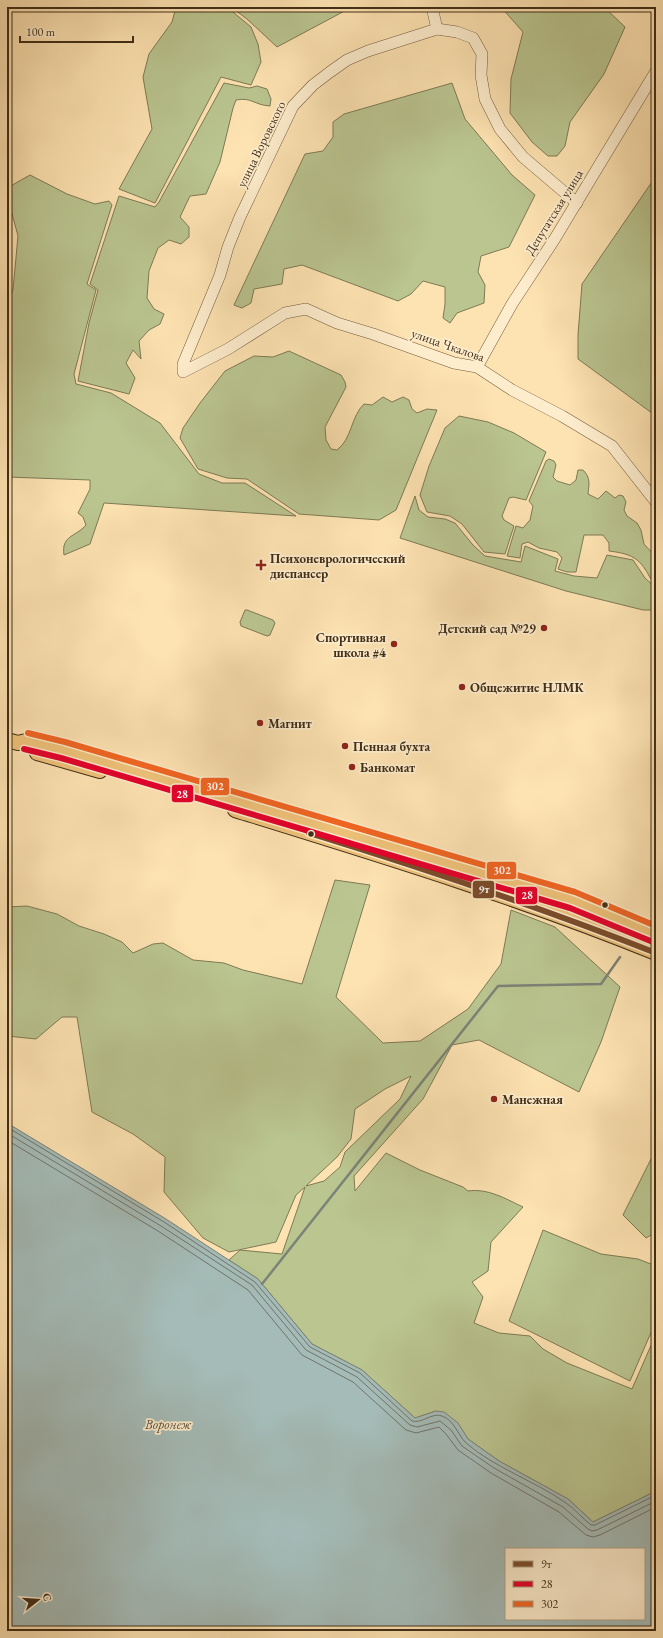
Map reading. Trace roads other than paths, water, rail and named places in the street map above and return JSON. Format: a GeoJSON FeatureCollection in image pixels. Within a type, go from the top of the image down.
{"type":"FeatureCollection","features":[{"type":"Feature","properties":{"kind":"main road"},"geometry":{"type":"LineString","coordinates":[[13,741],[26,741],[63,750],[429,870],[570,918],[656,953]]}},
{"type":"Feature","properties":{"kind":"main road"},"geometry":{"type":"LineString","coordinates":[[186,791],[373,840],[442,862],[573,900],[656,935]]}},
{"type":"Feature","properties":{"kind":"street"},"geometry":{"type":"LineString","coordinates":[[432,7],[437,29]]}},
{"type":"Feature","properties":{"kind":"street","name":"улица Воровского"},"geometry":{"type":"LineString","coordinates":[[183,372],[183,364],[220,275],[228,247],[240,217],[293,106],[313,85],[347,60],[390,43],[437,29],[457,32],[476,41],[482,54],[481,75],[486,99],[500,129],[523,157],[577,203]]}},
{"type":"Feature","properties":{"kind":"street","name":"Депутатская улица"},"geometry":{"type":"LineString","coordinates":[[477,367],[512,304],[577,203],[656,71]]}},
{"type":"Feature","properties":{"kind":"street","name":"улица Чкалова"},"geometry":{"type":"LineString","coordinates":[[183,372],[228,349],[285,313],[306,309],[337,323],[373,334],[454,363],[477,367],[512,390],[562,416],[612,446],[656,502]]}},
{"type":"Feature","properties":{"kind":"water","name":"Воронеж"},"geometry":{"type":"Polygon","coordinates":[[[7,1123],[166,1219],[258,1279],[312,1344],[362,1370],[415,1418],[436,1411],[444,1412],[458,1423],[468,1439],[499,1461],[568,1499],[593,1522],[656,1491],[656,1631],[7,1631],[7,1123]]]}},
{"type":"Feature","properties":{"kind":"waterway"},"geometry":{"type":"LineString","coordinates":[[262,1284],[498,986],[601,984],[620,957]]}},
{"type":"Feature","properties":{"kind":"place","name":"Психоневрологический диспансер"},"geometry":{"type":"Point","coordinates":[261,565]}},
{"type":"Feature","properties":{"kind":"place","name":"Детский сад №29"},"geometry":{"type":"Point","coordinates":[544,628]}},
{"type":"Feature","properties":{"kind":"place","name":"Спортивная школа #4"},"geometry":{"type":"Point","coordinates":[394,644]}},
{"type":"Feature","properties":{"kind":"place","name":"Общежитие НЛМК"},"geometry":{"type":"Point","coordinates":[462,687]}},
{"type":"Feature","properties":{"kind":"place","name":"Магнит"},"geometry":{"type":"Point","coordinates":[260,723]}},
{"type":"Feature","properties":{"kind":"place","name":"Пенная бухта"},"geometry":{"type":"Point","coordinates":[345,746]}},
{"type":"Feature","properties":{"kind":"place","name":"Банкомат"},"geometry":{"type":"Point","coordinates":[352,767]}},
{"type":"Feature","properties":{"kind":"place","name":"Манежная"},"geometry":{"type":"Point","coordinates":[494,1099]}}]}
